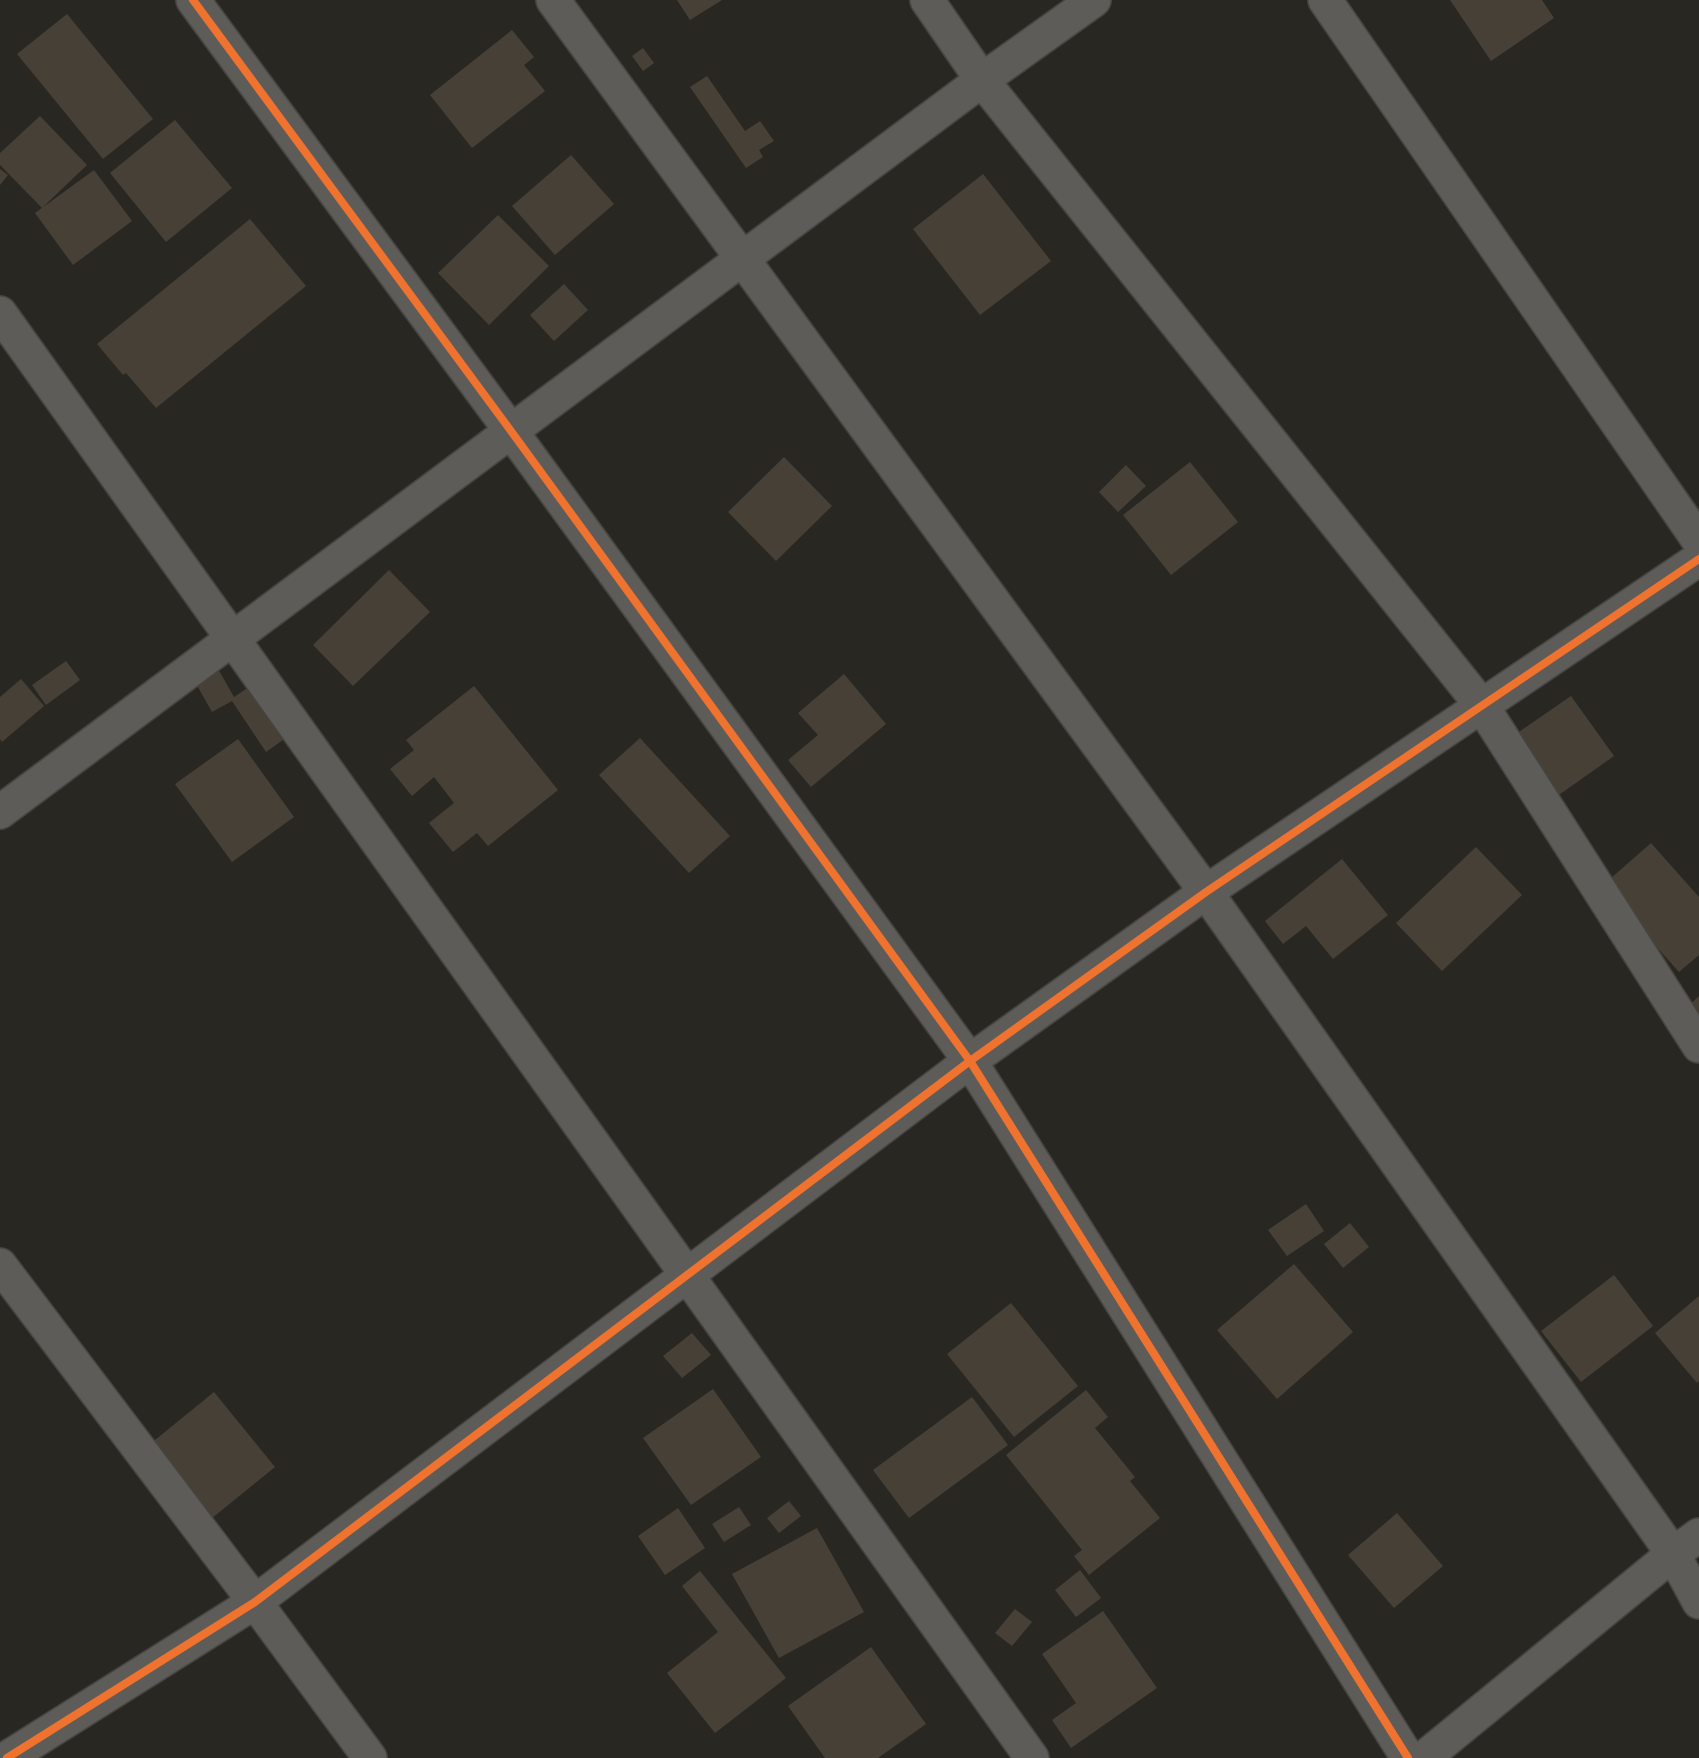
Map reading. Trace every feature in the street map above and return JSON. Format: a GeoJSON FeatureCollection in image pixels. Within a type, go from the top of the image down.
{"type":"FeatureCollection","features":[{"type":"Feature","properties":{"kind":"street"},"geometry":{"type":"LineString","coordinates":[[194,0],[970,1061],[1408,1758]]}},
{"type":"Feature","properties":{"kind":"street"},"geometry":{"type":"LineString","coordinates":[[553,0],[1206,892],[1673,1554],[1699,1602]]}},
{"type":"Feature","properties":{"kind":"street"},"geometry":{"type":"LineString","coordinates":[[927,0],[982,80],[1482,706],[1699,1046]]}},
{"type":"Feature","properties":{"kind":"street"},"geometry":{"type":"LineString","coordinates":[[0,812],[742,258],[1094,0]]}},
{"type":"Feature","properties":{"kind":"street"},"geometry":{"type":"LineString","coordinates":[[1325,0],[1699,541]]}},
{"type":"Feature","properties":{"kind":"street"},"geometry":{"type":"LineString","coordinates":[[0,313],[1032,1758]]}},
{"type":"Feature","properties":{"kind":"street"},"geometry":{"type":"LineString","coordinates":[[7,1758],[255,1602],[970,1061],[1206,892],[1699,559]]}},
{"type":"Feature","properties":{"kind":"street"},"geometry":{"type":"LineString","coordinates":[[0,1265],[370,1758]]}},
{"type":"Feature","properties":{"kind":"street"},"geometry":{"type":"LineString","coordinates":[[1424,1758],[1699,1535]]}},
{"type":"Feature","properties":{"kind":"building"},"geometry":{"type":"Polygon","coordinates":[[[677,0],[722,0],[690,20],[677,0]]]}},
{"type":"Feature","properties":{"kind":"building"},"geometry":{"type":"Polygon","coordinates":[[[1450,0],[1542,0],[1554,18],[1491,61],[1450,0]]]}},
{"type":"Feature","properties":{"kind":"building"},"geometry":{"type":"Polygon","coordinates":[[[67,14],[153,119],[103,159],[17,54],[67,14]]]}},
{"type":"Feature","properties":{"kind":"building"},"geometry":{"type":"Polygon","coordinates":[[[512,30],[534,57],[524,65],[545,91],[472,148],[430,95],[512,30]]]}},
{"type":"Feature","properties":{"kind":"building"},"geometry":{"type":"Polygon","coordinates":[[[643,48],[654,63],[643,71],[632,56],[643,48]]]}},
{"type":"Feature","properties":{"kind":"building"},"geometry":{"type":"Polygon","coordinates":[[[707,76],[745,131],[760,121],[774,141],[759,150],[763,157],[746,168],[690,87],[707,76]]]}},
{"type":"Feature","properties":{"kind":"building"},"geometry":{"type":"Polygon","coordinates":[[[40,116],[87,165],[42,208],[0,165],[0,153],[40,116]]]}},
{"type":"Feature","properties":{"kind":"building"},"geometry":{"type":"Polygon","coordinates":[[[175,120],[232,188],[166,242],[110,173],[175,120]]]}},
{"type":"Feature","properties":{"kind":"building"},"geometry":{"type":"Polygon","coordinates":[[[571,155],[614,204],[555,255],[512,206],[571,155]]]}},
{"type":"Feature","properties":{"kind":"building"},"geometry":{"type":"Polygon","coordinates":[[[0,169],[8,175],[0,185],[0,169]]]}},
{"type":"Feature","properties":{"kind":"building"},"geometry":{"type":"Polygon","coordinates":[[[94,170],[132,221],[73,265],[35,213],[94,170]]]}},
{"type":"Feature","properties":{"kind":"building"},"geometry":{"type":"Polygon","coordinates":[[[983,174],[1051,261],[980,315],[913,229],[983,174]]]}},
{"type":"Feature","properties":{"kind":"building"},"geometry":{"type":"Polygon","coordinates":[[[498,215],[549,266],[489,325],[438,273],[498,215]]]}},
{"type":"Feature","properties":{"kind":"building"},"geometry":{"type":"Polygon","coordinates":[[[250,219],[306,286],[156,408],[126,373],[123,375],[97,344],[250,219]]]}},
{"type":"Feature","properties":{"kind":"building"},"geometry":{"type":"Polygon","coordinates":[[[564,284],[588,310],[554,341],[530,315],[564,284]]]}},
{"type":"Feature","properties":{"kind":"building"},"geometry":{"type":"Polygon","coordinates":[[[784,457],[832,506],[776,561],[728,512],[784,457]]]}},
{"type":"Feature","properties":{"kind":"building"},"geometry":{"type":"Polygon","coordinates":[[[1190,462],[1238,522],[1171,575],[1123,515],[1190,462]]]}},
{"type":"Feature","properties":{"kind":"building"},"geometry":{"type":"Polygon","coordinates":[[[1126,465],[1146,486],[1118,512],[1099,492],[1126,465]]]}},
{"type":"Feature","properties":{"kind":"building"},"geometry":{"type":"Polygon","coordinates":[[[389,570],[430,612],[353,686],[313,645],[389,570]]]}},
{"type":"Feature","properties":{"kind":"building"},"geometry":{"type":"Polygon","coordinates":[[[66,661],[80,680],[46,705],[32,685],[66,661]]]}},
{"type":"Feature","properties":{"kind":"building"},"geometry":{"type":"Polygon","coordinates":[[[217,667],[234,697],[249,687],[283,740],[266,752],[232,701],[212,712],[194,680],[217,667]]]}},
{"type":"Feature","properties":{"kind":"building"},"geometry":{"type":"Polygon","coordinates":[[[844,674],[886,724],[811,787],[788,760],[818,735],[798,713],[844,674]]]}},
{"type":"Feature","properties":{"kind":"building"},"geometry":{"type":"Polygon","coordinates":[[[21,679],[44,706],[2,742],[0,739],[0,697],[21,679]]]}},
{"type":"Feature","properties":{"kind":"building"},"geometry":{"type":"Polygon","coordinates":[[[474,686],[558,790],[488,846],[477,833],[453,852],[429,823],[454,803],[434,777],[412,796],[390,769],[414,750],[406,740],[474,686]]]}},
{"type":"Feature","properties":{"kind":"building"},"geometry":{"type":"Polygon","coordinates":[[[1571,696],[1614,756],[1556,797],[1513,736],[1571,696]]]}},
{"type":"Feature","properties":{"kind":"building"},"geometry":{"type":"Polygon","coordinates":[[[640,738],[730,836],[689,873],[599,775],[640,738]]]}},
{"type":"Feature","properties":{"kind":"building"},"geometry":{"type":"Polygon","coordinates":[[[238,739],[294,817],[232,862],[175,784],[238,739]]]}},
{"type":"Feature","properties":{"kind":"building"},"geometry":{"type":"Polygon","coordinates":[[[1651,843],[1699,897],[1699,955],[1679,972],[1602,886],[1651,843]]]}},
{"type":"Feature","properties":{"kind":"building"},"geometry":{"type":"Polygon","coordinates":[[[1476,847],[1522,895],[1442,971],[1396,923],[1476,847]]]}},
{"type":"Feature","properties":{"kind":"building"},"geometry":{"type":"Polygon","coordinates":[[[1342,859],[1388,915],[1333,959],[1306,926],[1283,944],[1265,921],[1342,859]]]}},
{"type":"Feature","properties":{"kind":"building"},"geometry":{"type":"Polygon","coordinates":[[[1699,996],[1699,1028],[1683,1011],[1699,996]]]}},
{"type":"Feature","properties":{"kind":"building"},"geometry":{"type":"Polygon","coordinates":[[[1306,1204],[1324,1231],[1287,1256],[1268,1230],[1306,1204]]]}},
{"type":"Feature","properties":{"kind":"building"},"geometry":{"type":"Polygon","coordinates":[[[1350,1223],[1369,1247],[1343,1268],[1324,1244],[1350,1223]]]}},
{"type":"Feature","properties":{"kind":"building"},"geometry":{"type":"Polygon","coordinates":[[[1294,1264],[1353,1332],[1277,1399],[1217,1330],[1294,1264]]]}},
{"type":"Feature","properties":{"kind":"building"},"geometry":{"type":"Polygon","coordinates":[[[1614,1275],[1653,1326],[1581,1382],[1541,1331],[1614,1275]]]}},
{"type":"Feature","properties":{"kind":"building"},"geometry":{"type":"Polygon","coordinates":[[[1699,1296],[1699,1381],[1697,1383],[1655,1333],[1699,1296]]]}},
{"type":"Feature","properties":{"kind":"building"},"geometry":{"type":"Polygon","coordinates":[[[1011,1303],[1078,1386],[1014,1437],[947,1354],[1011,1303]]]}},
{"type":"Feature","properties":{"kind":"building"},"geometry":{"type":"Polygon","coordinates":[[[692,1333],[711,1355],[682,1378],[663,1356],[692,1333]]]}},
{"type":"Feature","properties":{"kind":"building"},"geometry":{"type":"Polygon","coordinates":[[[713,1389],[761,1457],[691,1505],[643,1438],[713,1389]]]}},
{"type":"Feature","properties":{"kind":"building"},"geometry":{"type":"Polygon","coordinates":[[[1086,1390],[1108,1417],[1095,1428],[1135,1477],[1130,1481],[1160,1518],[1089,1575],[1074,1556],[1082,1550],[1006,1455],[1086,1390]]]}},
{"type":"Feature","properties":{"kind":"building"},"geometry":{"type":"Polygon","coordinates":[[[214,1392],[275,1467],[206,1523],[144,1449],[214,1392]]]}},
{"type":"Feature","properties":{"kind":"building"},"geometry":{"type":"Polygon","coordinates":[[[972,1397],[1008,1445],[909,1518],[873,1470],[972,1397]]]}},
{"type":"Feature","properties":{"kind":"building"},"geometry":{"type":"Polygon","coordinates":[[[789,1501],[801,1516],[779,1533],[767,1518],[789,1501]]]}},
{"type":"Feature","properties":{"kind":"building"},"geometry":{"type":"Polygon","coordinates":[[[739,1507],[751,1525],[724,1542],[712,1524],[739,1507]]]}},
{"type":"Feature","properties":{"kind":"building"},"geometry":{"type":"Polygon","coordinates":[[[678,1508],[705,1548],[665,1575],[638,1536],[678,1508]]]}},
{"type":"Feature","properties":{"kind":"building"},"geometry":{"type":"Polygon","coordinates":[[[1397,1513],[1443,1566],[1394,1608],[1348,1555],[1397,1513]]]}},
{"type":"Feature","properties":{"kind":"building"},"geometry":{"type":"Polygon","coordinates":[[[817,1528],[864,1612],[779,1658],[732,1574],[817,1528]]]}},
{"type":"Feature","properties":{"kind":"building"},"geometry":{"type":"Polygon","coordinates":[[[1080,1570],[1101,1598],[1076,1617],[1055,1590],[1080,1570]]]}},
{"type":"Feature","properties":{"kind":"building"},"geometry":{"type":"Polygon","coordinates":[[[700,1571],[786,1678],[715,1733],[667,1673],[718,1632],[682,1586],[700,1571]]]}},
{"type":"Feature","properties":{"kind":"building"},"geometry":{"type":"Polygon","coordinates":[[[1015,1609],[1032,1622],[1012,1646],[995,1633],[1015,1609]]]}},
{"type":"Feature","properties":{"kind":"building"},"geometry":{"type":"Polygon","coordinates":[[[1103,1611],[1157,1688],[1071,1748],[1052,1720],[1076,1703],[1042,1654],[1103,1611]]]}},
{"type":"Feature","properties":{"kind":"building"},"geometry":{"type":"Polygon","coordinates":[[[871,1647],[926,1724],[878,1758],[825,1758],[788,1706],[871,1647]]]}},
{"type":"Feature","properties":{"kind":"cycle path"},"geometry":{"type":"LineString","coordinates":[[193,0],[511,431],[970,1061],[1408,1758]]}},
{"type":"Feature","properties":{"kind":"cycle path"},"geometry":{"type":"LineString","coordinates":[[7,1758],[255,1602],[970,1061],[1206,892],[1699,559]]}}]}
